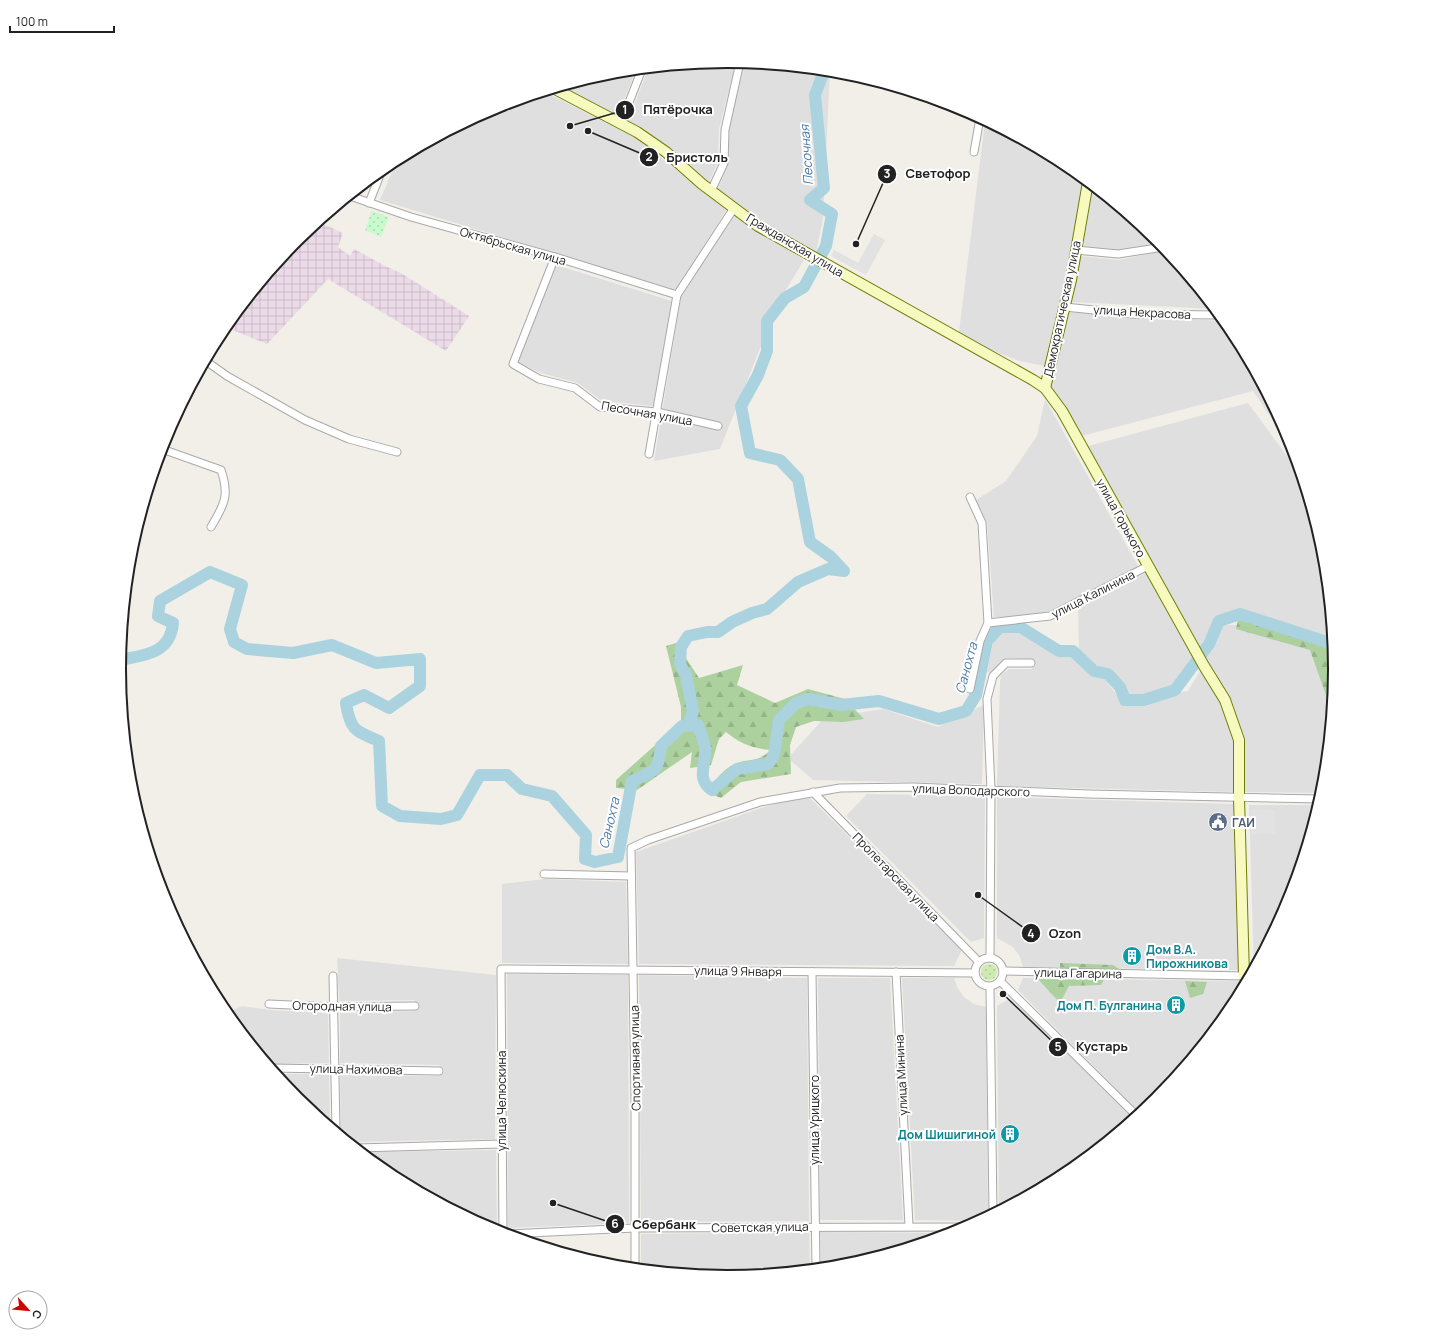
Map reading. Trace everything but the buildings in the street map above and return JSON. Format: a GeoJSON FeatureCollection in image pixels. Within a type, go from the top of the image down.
{"type":"FeatureCollection","features":[{"type":"Feature","properties":{"kind":"street"},"geometry":{"type":"LineString","coordinates":[[711,190],[724,163],[725,130],[739,68]]}},
{"type":"Feature","properties":{"kind":"street"},"geometry":{"type":"LineString","coordinates":[[621,123],[640,75]]}},
{"type":"Feature","properties":{"kind":"street","name":"Гражданская улица"},"geometry":{"type":"LineString","coordinates":[[560,92],[621,123],[666,152],[711,190],[758,226],[1045,388]]}},
{"type":"Feature","properties":{"kind":"street"},"geometry":{"type":"LineString","coordinates":[[974,152],[979,124]]}},
{"type":"Feature","properties":{"kind":"street"},"geometry":{"type":"LineString","coordinates":[[369,204],[378,181]]}},
{"type":"Feature","properties":{"kind":"street","name":"Демократическая улица"},"geometry":{"type":"LineString","coordinates":[[1045,388],[1065,307],[1087,188]]}},
{"type":"Feature","properties":{"kind":"street","name":"Октябрьская улица"},"geometry":{"type":"LineString","coordinates":[[355,198],[411,217],[677,295]]}},
{"type":"Feature","properties":{"kind":"street"},"geometry":{"type":"LineString","coordinates":[[649,454],[677,295],[734,208]]}},
{"type":"Feature","properties":{"kind":"street"},"geometry":{"type":"LineString","coordinates":[[1076,250],[1118,254],[1157,249]]}},
{"type":"Feature","properties":{"kind":"street","name":"Песочная улица"},"geometry":{"type":"LineString","coordinates":[[555,258],[513,364],[539,379],[575,388],[600,407],[657,412],[718,426]]}},
{"type":"Feature","properties":{"kind":"street","name":"улица Некрасова"},"geometry":{"type":"LineString","coordinates":[[1065,307],[1132,314],[1213,316]]}},
{"type":"Feature","properties":{"kind":"street"},"geometry":{"type":"LineString","coordinates":[[210,364],[227,376],[305,420],[349,439],[397,452]]}},
{"type":"Feature","properties":{"kind":"street","name":"улица Горького"},"geometry":{"type":"LineString","coordinates":[[1045,388],[1062,411],[1204,666],[1225,700],[1239,740],[1239,798],[1246,973]]}},
{"type":"Feature","properties":{"kind":"street"},"geometry":{"type":"LineString","coordinates":[[167,451],[221,470],[225,482],[225,504],[211,527]]}},
{"type":"Feature","properties":{"kind":"street"},"geometry":{"type":"LineString","coordinates":[[970,497],[982,523],[988,623],[980,641],[970,690]]}},
{"type":"Feature","properties":{"kind":"street","name":"улица Калинина"},"geometry":{"type":"LineString","coordinates":[[988,623],[1050,616],[1148,566]]}},
{"type":"Feature","properties":{"kind":"street"},"geometry":{"type":"LineString","coordinates":[[990,958],[991,790],[987,699],[993,676],[1006,663],[1031,664]]}},
{"type":"Feature","properties":{"kind":"street","name":"улица Володарского"},"geometry":{"type":"LineString","coordinates":[[631,848],[648,840],[760,802],[840,788],[913,787],[1239,798],[1314,799]]}},
{"type":"Feature","properties":{"kind":"street","name":"Пролетарская улица"},"geometry":{"type":"LineString","coordinates":[[813,792],[979,962]]}},
{"type":"Feature","properties":{"kind":"street","name":"Спортивная улица"},"geometry":{"type":"LineString","coordinates":[[631,848],[635,1262]]}},
{"type":"Feature","properties":{"kind":"street"},"geometry":{"type":"LineString","coordinates":[[544,874],[631,876]]}},
{"type":"Feature","properties":{"kind":"street"},"geometry":{"type":"LineString","coordinates":[[990,958],[1000,964],[1003,971],[1000,982],[990,987],[981,985],[975,973],[979,962],[990,958]]}},
{"type":"Feature","properties":{"kind":"street","name":"улица 9 Января"},"geometry":{"type":"LineString","coordinates":[[501,969],[975,973]]}},
{"type":"Feature","properties":{"kind":"street","name":"улица Челюскина"},"geometry":{"type":"LineString","coordinates":[[501,969],[501,1144],[503,1226]]}},
{"type":"Feature","properties":{"kind":"street","name":"улица Гагарина"},"geometry":{"type":"LineString","coordinates":[[1003,971],[1242,979]]}},
{"type":"Feature","properties":{"kind":"street","name":"улица Урицкого"},"geometry":{"type":"LineString","coordinates":[[812,972],[814,1226],[816,1263]]}},
{"type":"Feature","properties":{"kind":"street","name":"улица Минина"},"geometry":{"type":"LineString","coordinates":[[896,972],[909,1226]]}},
{"type":"Feature","properties":{"kind":"street"},"geometry":{"type":"LineString","coordinates":[[333,976],[336,1125]]}},
{"type":"Feature","properties":{"kind":"street"},"geometry":{"type":"LineString","coordinates":[[1000,982],[1133,1112]]}},
{"type":"Feature","properties":{"kind":"street"},"geometry":{"type":"LineString","coordinates":[[990,987],[993,1208]]}},
{"type":"Feature","properties":{"kind":"street","name":"Огородная улица"},"geometry":{"type":"LineString","coordinates":[[269,1004],[334,1007],[415,1006]]}},
{"type":"Feature","properties":{"kind":"street","name":"улица Нахимова"},"geometry":{"type":"LineString","coordinates":[[279,1068],[439,1071]]}},
{"type":"Feature","properties":{"kind":"street"},"geometry":{"type":"LineString","coordinates":[[364,1148],[501,1144]]}},
{"type":"Feature","properties":{"kind":"street","name":"Советская улица"},"geometry":{"type":"LineString","coordinates":[[522,1233],[635,1228],[814,1226],[950,1227]]}},
{"type":"Feature","properties":{"kind":"shaded area"},"geometry":{"type":"Polygon","coordinates":[[[734,68],[719,129],[718,162],[709,182],[670,147],[628,121],[646,73],[688,69],[734,68]]]}},
{"type":"Feature","properties":{"kind":"shaded area"},"geometry":{"type":"Polygon","coordinates":[[[744,68],[806,73],[830,77],[823,218],[816,253],[761,221],[718,189],[726,167],[728,126],[744,68]]]}},
{"type":"Feature","properties":{"kind":"shaded area"},"geometry":{"type":"Polygon","coordinates":[[[634,76],[618,115],[567,90],[634,76]]]}},
{"type":"Feature","properties":{"kind":"shaded area"},"geometry":{"type":"Polygon","coordinates":[[[551,95],[634,137],[727,209],[676,290],[380,200],[394,169],[462,130],[498,114],[551,95]]]}},
{"type":"Feature","properties":{"kind":"shaded area"},"geometry":{"type":"Polygon","coordinates":[[[984,126],[1028,149],[1061,169],[1082,184],[1065,279],[1044,366],[1020,361],[985,348],[959,332],[984,126]]]}},
{"type":"Feature","properties":{"kind":"shaded area"},"geometry":{"type":"Polygon","coordinates":[[[1092,191],[1124,217],[1152,244],[1113,252],[1083,247],[1092,191]]]}},
{"type":"Feature","properties":{"kind":"shaded area"},"geometry":{"type":"Polygon","coordinates":[[[733,214],[804,260],[778,303],[720,449],[654,461],[681,297],[733,214]]]}},
{"type":"Feature","properties":{"kind":"shaded area"},"geometry":{"type":"Polygon","coordinates":[[[324,224],[343,233],[338,247],[350,256],[354,249],[401,273],[469,316],[446,351],[328,279],[267,344],[232,330],[251,303],[276,273],[324,224]]]}},
{"type":"Feature","properties":{"kind":"shaded area"},"geometry":{"type":"Polygon","coordinates":[[[874,234],[885,240],[866,275],[831,256],[834,250],[858,263],[874,234]]]}},
{"type":"Feature","properties":{"kind":"shaded area"},"geometry":{"type":"Polygon","coordinates":[[[1159,252],[1208,309],[1072,302],[1080,256],[1119,260],[1159,252]]]}},
{"type":"Feature","properties":{"kind":"shaded area"},"geometry":{"type":"Polygon","coordinates":[[[556,265],[672,301],[653,406],[602,401],[578,383],[541,373],[516,361],[556,265]]]}},
{"type":"Feature","properties":{"kind":"shaded area"},"geometry":{"type":"Polygon","coordinates":[[[1070,311],[1135,317],[1217,321],[1248,369],[1267,403],[1279,429],[1253,391],[1082,436],[1048,385],[1070,311]]]}},
{"type":"Feature","properties":{"kind":"shaded area"},"geometry":{"type":"Polygon","coordinates":[[[1045,399],[1139,568],[1049,611],[1021,617],[994,617],[987,522],[976,500],[1006,481],[1037,436],[1045,399]]]}},
{"type":"Feature","properties":{"kind":"shaded area"},"geometry":{"type":"Polygon","coordinates":[[[1248,403],[1292,463],[1297,476],[1308,513],[1317,552],[1323,591],[1327,636],[1239,608],[1216,616],[1200,647],[1088,446],[1248,403]]]}},
{"type":"Feature","properties":{"kind":"shaded area"},"geometry":{"type":"Polygon","coordinates":[[[1146,573],[1192,657],[1171,686],[1143,695],[1129,694],[1112,670],[1097,666],[1079,649],[1078,606],[1146,573]]]}},
{"type":"Feature","properties":{"kind":"shaded area"},"geometry":{"type":"Polygon","coordinates":[[[1224,625],[1258,625],[1309,642],[1328,662],[1327,708],[1323,747],[1315,793],[1245,792],[1245,739],[1230,697],[1206,658],[1224,625]]]}},
{"type":"Feature","properties":{"kind":"shaded area"},"geometry":{"type":"Polygon","coordinates":[[[1002,633],[1018,633],[1057,656],[1071,657],[1091,676],[1105,679],[1124,705],[1146,706],[1181,692],[1188,691],[1200,671],[1220,702],[1234,741],[1233,792],[997,786],[1001,675],[1009,669],[1032,669],[1033,663],[1032,659],[1006,658],[992,673],[987,672],[993,643],[1002,633]]]}},
{"type":"Feature","properties":{"kind":"shaded area"},"geometry":{"type":"Polygon","coordinates":[[[984,705],[982,784],[813,780],[788,758],[824,718],[883,709],[938,727],[984,705]]]}},
{"type":"Feature","properties":{"kind":"shaded area"},"geometry":{"type":"Polygon","coordinates":[[[867,794],[985,796],[984,938],[971,942],[846,816],[867,794]]]}},
{"type":"Feature","properties":{"kind":"shaded area"},"geometry":{"type":"Polygon","coordinates":[[[807,795],[962,950],[954,966],[639,964],[636,852],[761,808],[807,795]]]}},
{"type":"Feature","properties":{"kind":"shaded area"},"geometry":{"type":"Polygon","coordinates":[[[997,797],[1233,804],[1238,970],[1023,967],[1020,957],[1013,947],[997,938],[997,797]]]}},
{"type":"Feature","properties":{"kind":"shaded area"},"geometry":{"type":"Polygon","coordinates":[[[1249,805],[1313,805],[1297,862],[1283,899],[1267,935],[1254,959],[1249,805]]]}},
{"type":"Feature","properties":{"kind":"shaded area"},"geometry":{"type":"Polygon","coordinates":[[[1251,809],[1275,810],[1275,834],[1251,834],[1251,809]]]}},
{"type":"Feature","properties":{"kind":"shaded area"},"geometry":{"type":"Polygon","coordinates":[[[545,879],[626,882],[628,964],[502,963],[502,884],[545,879]]]}},
{"type":"Feature","properties":{"kind":"shaded area"},"geometry":{"type":"Polygon","coordinates":[[[337,958],[496,975],[495,1139],[357,1142],[341,1129],[340,1075],[439,1076],[445,1071],[439,1065],[340,1063],[340,1013],[415,1011],[420,1006],[414,1000],[339,1001],[337,958]]]}},
{"type":"Feature","properties":{"kind":"shaded area"},"geometry":{"type":"Polygon","coordinates":[[[507,974],[628,975],[629,1223],[508,1228],[507,974]]]}},
{"type":"Feature","properties":{"kind":"shaded area"},"geometry":{"type":"Polygon","coordinates":[[[639,975],[807,978],[809,1221],[641,1222],[639,975]]]}},
{"type":"Feature","properties":{"kind":"shaded area"},"geometry":{"type":"Polygon","coordinates":[[[818,978],[890,978],[903,1220],[820,1220],[818,978]]]}},
{"type":"Feature","properties":{"kind":"shaded area"},"geometry":{"type":"Polygon","coordinates":[[[902,978],[954,978],[957,987],[964,997],[974,1004],[986,1007],[988,1210],[964,1221],[915,1220],[902,978]]]}},
{"type":"Feature","properties":{"kind":"shaded area"},"geometry":{"type":"Polygon","coordinates":[[[1023,978],[1239,981],[1239,984],[1227,1003],[1204,1035],[1179,1065],[1136,1109],[1018,990],[1023,978]]]}},
{"type":"Feature","properties":{"kind":"shaded area"},"geometry":{"type":"Polygon","coordinates":[[[1011,998],[1131,1115],[1093,1146],[1061,1169],[999,1205],[997,1006],[1011,998]]]}},
{"type":"Feature","properties":{"kind":"shaded area"},"geometry":{"type":"Polygon","coordinates":[[[242,1006],[271,1010],[328,1013],[329,1063],[275,1064],[251,1035],[233,1010],[242,1006]]]}},
{"type":"Feature","properties":{"kind":"shaded area"},"geometry":{"type":"Polygon","coordinates":[[[284,1074],[329,1074],[330,1120],[284,1074]]]}},
{"type":"Feature","properties":{"kind":"shaded area"},"geometry":{"type":"Polygon","coordinates":[[[496,1150],[497,1224],[462,1208],[427,1189],[394,1169],[370,1152],[496,1150]]]}},
{"type":"Feature","properties":{"kind":"shaded area"},"geometry":{"type":"Polygon","coordinates":[[[809,1232],[810,1264],[767,1269],[728,1270],[688,1269],[649,1265],[641,1264],[641,1234],[809,1232]]]}},
{"type":"Feature","properties":{"kind":"shaded area"},"geometry":{"type":"Polygon","coordinates":[[[820,1232],[934,1233],[883,1250],[821,1262],[820,1232]]]}},
{"type":"Feature","properties":{"kind":"green space"},"geometry":{"type":"Polygon","coordinates":[[[372,211],[389,217],[381,237],[365,230],[372,211]]]}},
{"type":"Feature","properties":{"kind":"green space"},"geometry":{"type":"Polygon","coordinates":[[[1240,610],[1320,636],[1327,636],[1327,699],[1310,650],[1236,629],[1240,610]]]}},
{"type":"Feature","properties":{"kind":"green space"},"geometry":{"type":"Polygon","coordinates":[[[676,643],[699,678],[743,665],[737,685],[775,703],[808,689],[845,699],[864,719],[844,722],[814,721],[796,727],[790,745],[791,774],[741,782],[721,798],[708,793],[722,773],[729,767],[743,761],[757,759],[770,750],[746,745],[726,732],[719,739],[711,765],[690,768],[692,752],[637,790],[616,788],[616,780],[681,722],[681,707],[666,646],[676,643]]]}},
{"type":"Feature","properties":{"kind":"green space"},"geometry":{"type":"Polygon","coordinates":[[[1060,963],[1113,965],[1121,970],[1060,969],[1060,963]]]}},
{"type":"Feature","properties":{"kind":"green space"},"geometry":{"type":"Polygon","coordinates":[[[989,964],[995,966],[997,972],[995,978],[989,980],[983,978],[981,972],[983,966],[989,964]]]}},
{"type":"Feature","properties":{"kind":"green space"},"geometry":{"type":"Polygon","coordinates":[[[1038,979],[1104,980],[1101,985],[1069,986],[1060,1003],[1038,979]]]}},
{"type":"Feature","properties":{"kind":"green space"},"geometry":{"type":"Polygon","coordinates":[[[1185,981],[1207,982],[1203,994],[1190,998],[1185,981]]]}},
{"type":"Feature","properties":{"kind":"waterway","name":"Песочная"},"geometry":{"type":"LineString","coordinates":[[688,726],[693,711],[686,675],[680,664],[681,647],[688,636],[707,632],[718,632],[732,622],[752,613],[767,609],[798,582],[828,569],[844,571],[831,557],[810,542],[798,479],[780,460],[750,453],[741,406],[758,375],[767,351],[767,321],[785,298],[804,287],[826,246],[832,214],[810,200],[824,188],[815,95],[822,76]]}},
{"type":"Feature","properties":{"kind":"waterway","name":"Санохта"},"geometry":{"type":"LineString","coordinates":[[127,659],[147,654],[162,647],[171,633],[173,623],[158,616],[160,601],[210,572],[242,585],[230,629],[234,642],[247,649],[293,653],[332,645],[376,663],[420,659],[420,686],[389,708],[364,695],[346,703],[349,719],[355,728],[364,735],[379,741],[382,806],[400,816],[441,819],[457,815],[480,775],[507,775],[522,789],[552,796],[586,835],[585,859],[595,862],[618,857],[632,781],[654,770],[659,761],[661,746],[682,726],[698,725],[705,747],[703,770],[704,781],[712,790],[737,769],[768,764],[774,756],[779,720],[796,703],[808,699],[841,705],[879,701],[939,719],[966,711],[976,695],[987,641],[1000,627],[1020,627],[1059,651],[1073,651],[1094,671],[1108,674],[1120,687],[1125,700],[1144,700],[1175,690],[1209,644],[1219,621],[1240,614],[1327,642]]}},
{"type":"Feature","properties":{"kind":"place","name":"Пятёрочка"},"geometry":{"type":"Point","coordinates":[570,126]}},
{"type":"Feature","properties":{"kind":"place","name":"Бристоль"},"geometry":{"type":"Point","coordinates":[588,131]}},
{"type":"Feature","properties":{"kind":"place","name":"Светофор"},"geometry":{"type":"Point","coordinates":[856,244]}},
{"type":"Feature","properties":{"kind":"place","name":"ГАИ"},"geometry":{"type":"Point","coordinates":[1218,822]}},
{"type":"Feature","properties":{"kind":"place","name":"Ozon"},"geometry":{"type":"Point","coordinates":[978,895]}},
{"type":"Feature","properties":{"kind":"place","name":"Дом В.А. Пирожникова"},"geometry":{"type":"Point","coordinates":[1132,956]}},
{"type":"Feature","properties":{"kind":"place","name":"Кустарь"},"geometry":{"type":"Point","coordinates":[1003,994]}},
{"type":"Feature","properties":{"kind":"place","name":"Дом П. Булганина"},"geometry":{"type":"Point","coordinates":[1176,1005]}},
{"type":"Feature","properties":{"kind":"place","name":"Дом Шишигиной"},"geometry":{"type":"Point","coordinates":[1010,1134]}},
{"type":"Feature","properties":{"kind":"place","name":"Сбербанк"},"geometry":{"type":"Point","coordinates":[553,1203]}}]}
